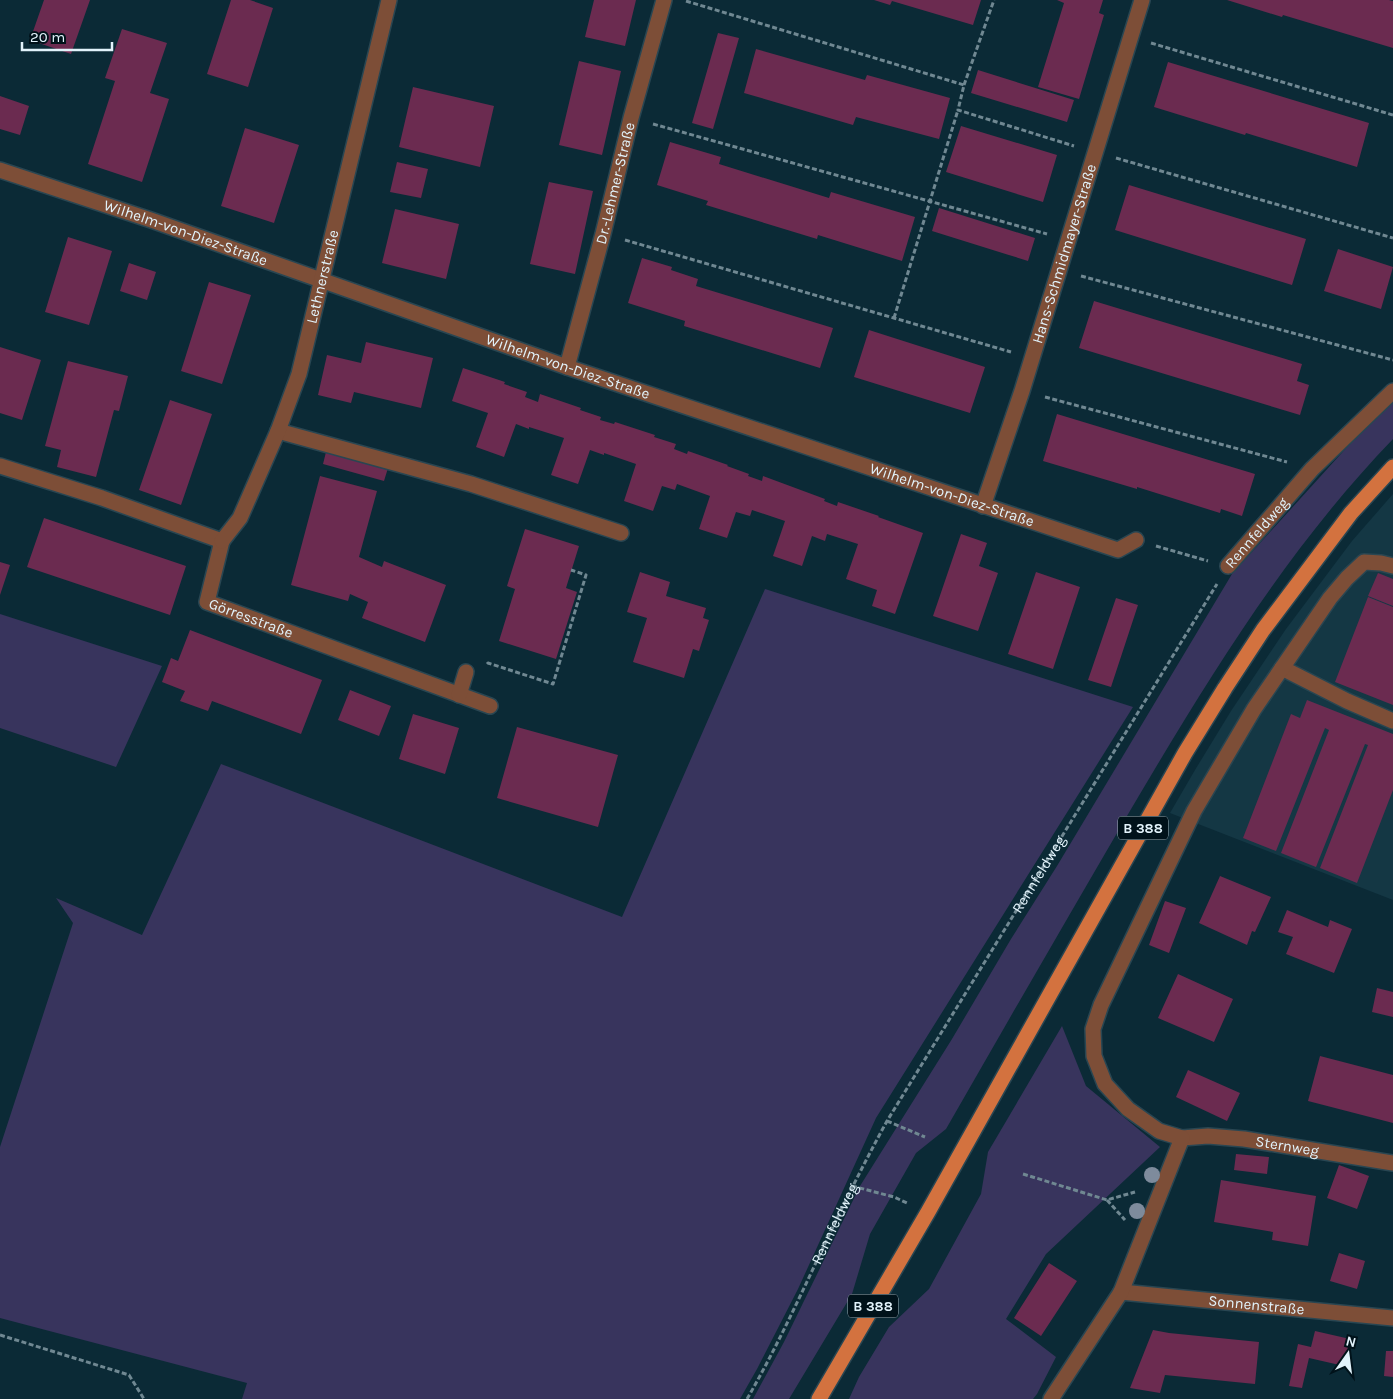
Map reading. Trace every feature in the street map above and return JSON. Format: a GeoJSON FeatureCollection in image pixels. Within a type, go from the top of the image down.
{"type":"FeatureCollection","features":[{"type":"Feature","properties":{"kind":"main road","name":"B 388"},"geometry":{"type":"LineString","coordinates":[[818,1399],[928,1212],[1186,753],[1225,688],[1263,630],[1351,513],[1393,467]]}},
{"type":"Feature","properties":{"kind":"street","name":"Lethnerstraße"},"geometry":{"type":"LineString","coordinates":[[222,541],[240,518],[278,431],[298,374],[389,0]]}},
{"type":"Feature","properties":{"kind":"street","name":"Dr.-Lehmer-Straße"},"geometry":{"type":"LineString","coordinates":[[566,367],[603,234],[630,118],[664,0]]}},
{"type":"Feature","properties":{"kind":"street","name":"Hans-Schmidmayer-Straße"},"geometry":{"type":"LineString","coordinates":[[983,506],[1022,391],[1142,0]]}},
{"type":"Feature","properties":{"kind":"street","name":"Wilhelm-von-Diez-Straße"},"geometry":{"type":"LineString","coordinates":[[0,170],[151,220],[566,367],[1118,550],[1136,540]]}},
{"type":"Feature","properties":{"kind":"street","name":"Rennfeldweg"},"geometry":{"type":"LineString","coordinates":[[1228,566],[1312,469],[1393,391]]}},
{"type":"Feature","properties":{"kind":"street"},"geometry":{"type":"LineString","coordinates":[[278,431],[471,484],[621,533]]}},
{"type":"Feature","properties":{"kind":"street"},"geometry":{"type":"LineString","coordinates":[[0,466],[102,498],[222,541]]}},
{"type":"Feature","properties":{"kind":"street","name":"Görresstraße"},"geometry":{"type":"LineString","coordinates":[[222,541],[207,602],[490,706]]}},
{"type":"Feature","properties":{"kind":"street"},"geometry":{"type":"LineString","coordinates":[[1051,1399],[1121,1292],[1182,1138],[1159,1132],[1128,1109],[1105,1084],[1094,1056],[1093,1029],[1101,1005],[1194,811],[1254,709],[1330,598],[1347,578],[1364,562],[1393,566]]}},
{"type":"Feature","properties":{"kind":"street"},"geometry":{"type":"LineString","coordinates":[[1282,668],[1347,701],[1393,721]]}},
{"type":"Feature","properties":{"kind":"street"},"geometry":{"type":"LineString","coordinates":[[459,695],[466,672]]}},
{"type":"Feature","properties":{"kind":"street","name":"Sternweg"},"geometry":{"type":"LineString","coordinates":[[1182,1138],[1208,1136],[1244,1139],[1393,1163]]}},
{"type":"Feature","properties":{"kind":"street","name":"Sonnenstraße"},"geometry":{"type":"LineString","coordinates":[[1121,1292],[1393,1318]]}},
{"type":"Feature","properties":{"kind":"path"},"geometry":{"type":"LineString","coordinates":[[683,0],[964,85]]}},
{"type":"Feature","properties":{"kind":"path"},"geometry":{"type":"LineString","coordinates":[[894,318],[964,85],[994,0]]}},
{"type":"Feature","properties":{"kind":"path"},"geometry":{"type":"LineString","coordinates":[[1131,38],[1393,115]]}},
{"type":"Feature","properties":{"kind":"path"},"geometry":{"type":"LineString","coordinates":[[958,110],[1095,152],[1393,238]]}},
{"type":"Feature","properties":{"kind":"path"},"geometry":{"type":"LineString","coordinates":[[630,118],[1069,240]]}},
{"type":"Feature","properties":{"kind":"path"},"geometry":{"type":"LineString","coordinates":[[603,234],[1032,358]]}},
{"type":"Feature","properties":{"kind":"path"},"geometry":{"type":"LineString","coordinates":[[1059,270],[1393,360]]}},
{"type":"Feature","properties":{"kind":"path"},"geometry":{"type":"LineString","coordinates":[[1022,391],[1312,469]]}},
{"type":"Feature","properties":{"kind":"path"},"geometry":{"type":"LineString","coordinates":[[1136,540],[1228,566]]}},
{"type":"Feature","properties":{"kind":"path","name":"Rennfeldweg"},"geometry":{"type":"LineString","coordinates":[[747,1399],[764,1370],[804,1290],[852,1186],[887,1121],[1228,566]]}},
{"type":"Feature","properties":{"kind":"path"},"geometry":{"type":"LineString","coordinates":[[488,663],[552,684],[570,620],[586,575],[571,570]]}},
{"type":"Feature","properties":{"kind":"path"},"geometry":{"type":"LineString","coordinates":[[887,1121],[925,1137]]}},
{"type":"Feature","properties":{"kind":"path"},"geometry":{"type":"LineString","coordinates":[[1023,1174],[1107,1200],[1165,1184]]}},
{"type":"Feature","properties":{"kind":"path"},"geometry":{"type":"LineString","coordinates":[[852,1186],[894,1197]]}},
{"type":"Feature","properties":{"kind":"path"},"geometry":{"type":"LineString","coordinates":[[0,1335],[129,1375],[144,1399]]}},
{"type":"Feature","properties":{"kind":"shaded area"},"geometry":{"type":"Polygon","coordinates":[[[1393,401],[1393,439],[1353,482],[1316,528],[1247,622],[1215,671],[1124,821],[946,1129],[916,1153],[870,1234],[852,1294],[789,1399],[753,1399],[784,1342],[860,1186],[952,1039],[1232,574],[1358,435],[1393,401]]]}},
{"type":"Feature","properties":{"kind":"shaded area"},"geometry":{"type":"Polygon","coordinates":[[[1393,494],[1393,900],[1170,813],[1231,711],[1286,629],[1352,541],[1393,494]]]}},
{"type":"Feature","properties":{"kind":"shaded area"},"geometry":{"type":"Polygon","coordinates":[[[765,589],[1133,707],[876,1118],[798,1289],[740,1399],[242,1399],[247,1383],[0,1318],[0,1147],[73,923],[56,898],[142,935],[221,764],[622,917],[765,589]]]}},
{"type":"Feature","properties":{"kind":"shaded area"},"geometry":{"type":"Polygon","coordinates":[[[0,614],[162,666],[116,767],[0,728],[0,614]]]}},
{"type":"Feature","properties":{"kind":"shaded area"},"geometry":{"type":"Polygon","coordinates":[[[1062,1026],[1086,1086],[1160,1147],[1046,1254],[1006,1319],[1056,1357],[1037,1394],[1033,1399],[849,1399],[859,1377],[889,1327],[929,1289],[981,1194],[988,1152],[1062,1026]]]}},
{"type":"Feature","properties":{"kind":"building"},"geometry":{"type":"Polygon","coordinates":[[[44,0],[90,0],[71,54],[30,40],[44,0]]]}},
{"type":"Feature","properties":{"kind":"building"},"geometry":{"type":"Polygon","coordinates":[[[231,0],[250,0],[273,8],[248,87],[207,74],[231,0]]]}},
{"type":"Feature","properties":{"kind":"building"},"geometry":{"type":"Polygon","coordinates":[[[594,0],[636,0],[625,46],[585,37],[594,0]]]}},
{"type":"Feature","properties":{"kind":"building"},"geometry":{"type":"Polygon","coordinates":[[[874,0],[981,0],[973,25],[892,1],[890,5],[874,0]]]}},
{"type":"Feature","properties":{"kind":"building"},"geometry":{"type":"Polygon","coordinates":[[[1057,0],[1103,0],[1099,13],[1104,15],[1079,99],[1038,87],[1064,3],[1057,0]]]}},
{"type":"Feature","properties":{"kind":"building"},"geometry":{"type":"Polygon","coordinates":[[[1227,0],[1393,1],[1393,48],[1283,15],[1282,17],[1227,0]]]}},
{"type":"Feature","properties":{"kind":"building"},"geometry":{"type":"Polygon","coordinates":[[[122,29],[167,43],[150,93],[169,99],[142,182],[88,164],[115,81],[105,78],[122,29]]]}},
{"type":"Feature","properties":{"kind":"building"},"geometry":{"type":"Polygon","coordinates":[[[718,33],[739,38],[713,129],[692,123],[718,33]]]}},
{"type":"Feature","properties":{"kind":"building"},"geometry":{"type":"Polygon","coordinates":[[[756,49],[865,80],[867,75],[950,98],[939,139],[856,117],[853,125],[744,93],[756,49]]]}},
{"type":"Feature","properties":{"kind":"building"},"geometry":{"type":"Polygon","coordinates":[[[579,61],[621,71],[602,155],[559,145],[579,61]]]}},
{"type":"Feature","properties":{"kind":"building"},"geometry":{"type":"Polygon","coordinates":[[[1168,62],[1369,123],[1357,167],[1154,107],[1168,62]]]}},
{"type":"Feature","properties":{"kind":"building"},"geometry":{"type":"Polygon","coordinates":[[[978,70],[1074,100],[1067,122],[971,93],[978,70]]]}},
{"type":"Feature","properties":{"kind":"building"},"geometry":{"type":"Polygon","coordinates":[[[413,87],[494,106],[480,167],[399,147],[413,87]]]}},
{"type":"Feature","properties":{"kind":"building"},"geometry":{"type":"Polygon","coordinates":[[[0,96],[29,106],[20,135],[0,129],[0,96]]]}},
{"type":"Feature","properties":{"kind":"building"},"geometry":{"type":"Polygon","coordinates":[[[961,126],[1057,155],[1043,202],[946,172],[961,126]]]}},
{"type":"Feature","properties":{"kind":"building"},"geometry":{"type":"Polygon","coordinates":[[[245,128],[299,145],[274,223],[221,206],[245,128]]]}},
{"type":"Feature","properties":{"kind":"building"},"geometry":{"type":"Polygon","coordinates":[[[670,142],[721,157],[719,164],[829,198],[831,192],[915,217],[902,261],[818,235],[817,239],[706,205],[708,201],[657,185],[670,142]]]}},
{"type":"Feature","properties":{"kind":"building"},"geometry":{"type":"Polygon","coordinates":[[[397,162],[428,169],[421,198],[390,192],[397,162]]]}},
{"type":"Feature","properties":{"kind":"building"},"geometry":{"type":"Polygon","coordinates":[[[549,182],[593,191],[575,274],[530,264],[549,182]]]}},
{"type":"Feature","properties":{"kind":"building"},"geometry":{"type":"Polygon","coordinates":[[[1129,185],[1306,239],[1292,285],[1115,230],[1129,185]]]}},
{"type":"Feature","properties":{"kind":"building"},"geometry":{"type":"Polygon","coordinates":[[[939,208],[1035,238],[1028,261],[932,231],[939,208]]]}},
{"type":"Feature","properties":{"kind":"building"},"geometry":{"type":"Polygon","coordinates":[[[395,209],[459,224],[446,279],[382,263],[395,209]]]}},
{"type":"Feature","properties":{"kind":"building"},"geometry":{"type":"Polygon","coordinates":[[[68,237],[112,251],[89,325],[45,312],[68,237]]]}},
{"type":"Feature","properties":{"kind":"building"},"geometry":{"type":"Polygon","coordinates":[[[1338,249],[1393,267],[1381,309],[1324,291],[1338,249]]]}},
{"type":"Feature","properties":{"kind":"building"},"geometry":{"type":"Polygon","coordinates":[[[642,258],[672,267],[671,270],[698,279],[696,286],[833,328],[820,368],[684,326],[685,321],[628,303],[642,258]]]}},
{"type":"Feature","properties":{"kind":"building"},"geometry":{"type":"Polygon","coordinates":[[[129,263],[156,272],[147,300],[120,291],[129,263]]]}},
{"type":"Feature","properties":{"kind":"building"},"geometry":{"type":"Polygon","coordinates":[[[209,282],[251,295],[222,384],[181,371],[209,282]]]}},
{"type":"Feature","properties":{"kind":"building"},"geometry":{"type":"Polygon","coordinates":[[[1094,301],[1302,364],[1297,381],[1309,385],[1300,415],[1079,348],[1094,301]]]}},
{"type":"Feature","properties":{"kind":"building"},"geometry":{"type":"Polygon","coordinates":[[[869,330],[985,367],[970,413],[854,377],[869,330]]]}},
{"type":"Feature","properties":{"kind":"building"},"geometry":{"type":"Polygon","coordinates":[[[366,342],[433,358],[421,408],[354,392],[351,403],[318,395],[327,355],[361,363],[366,342]]]}},
{"type":"Feature","properties":{"kind":"building"},"geometry":{"type":"Polygon","coordinates":[[[0,347],[41,360],[22,420],[0,413],[0,347]]]}},
{"type":"Feature","properties":{"kind":"building"},"geometry":{"type":"Polygon","coordinates":[[[68,361],[128,376],[119,411],[114,410],[96,477],[57,467],[61,450],[45,446],[68,361]]]}},
{"type":"Feature","properties":{"kind":"building"},"geometry":{"type":"Polygon","coordinates":[[[463,368],[505,382],[504,384],[527,392],[525,397],[538,402],[540,394],[581,408],[580,410],[601,417],[600,420],[614,424],[615,422],[655,435],[654,437],[676,444],[674,449],[687,454],[688,451],[728,465],[762,481],[763,476],[825,499],[824,501],[837,506],[838,502],[923,533],[895,614],[872,606],[877,590],[846,579],[858,544],[827,534],[825,541],[812,536],[802,566],[773,556],[785,521],[752,510],[750,516],[736,512],[727,538],[699,529],[710,496],[677,484],[675,490],[662,486],[653,511],[624,501],[636,464],[590,450],[578,484],[551,475],[564,438],[516,424],[504,457],[476,447],[488,413],[452,401],[463,368]]]}},
{"type":"Feature","properties":{"kind":"building"},"geometry":{"type":"Polygon","coordinates":[[[170,400],[212,414],[181,505],[139,490],[170,400]]]}},
{"type":"Feature","properties":{"kind":"building"},"geometry":{"type":"Polygon","coordinates":[[[1057,414],[1255,474],[1242,516],[1221,509],[1220,513],[1137,487],[1137,489],[1043,461],[1057,414]]]}},
{"type":"Feature","properties":{"kind":"building"},"geometry":{"type":"Polygon","coordinates":[[[326,452],[388,468],[384,481],[323,464],[326,452]]]}},
{"type":"Feature","properties":{"kind":"building"},"geometry":{"type":"Polygon","coordinates":[[[320,476],[377,491],[359,557],[382,567],[384,561],[446,585],[425,642],[362,618],[368,602],[350,594],[348,601],[291,585],[320,476]]]}},
{"type":"Feature","properties":{"kind":"building"},"geometry":{"type":"Polygon","coordinates":[[[44,518],[186,566],[170,615],[27,567],[44,518]]]}},
{"type":"Feature","properties":{"kind":"building"},"geometry":{"type":"Polygon","coordinates":[[[525,529],[579,546],[566,588],[577,592],[556,659],[499,641],[515,589],[507,586],[525,529]]]}},
{"type":"Feature","properties":{"kind":"building"},"geometry":{"type":"Polygon","coordinates":[[[961,534],[987,543],[979,566],[998,573],[978,631],[933,616],[961,534]]]}},
{"type":"Feature","properties":{"kind":"building"},"geometry":{"type":"Polygon","coordinates":[[[0,562],[10,565],[0,595],[0,562]]]}},
{"type":"Feature","properties":{"kind":"building"},"geometry":{"type":"Polygon","coordinates":[[[640,572],[670,582],[666,596],[706,608],[703,618],[709,620],[699,651],[693,649],[684,678],[633,662],[647,618],[627,612],[640,572]]]}},
{"type":"Feature","properties":{"kind":"building"},"geometry":{"type":"Polygon","coordinates":[[[1036,572],[1080,587],[1053,669],[1008,654],[1036,572]]]}},
{"type":"Feature","properties":{"kind":"building"},"geometry":{"type":"Polygon","coordinates":[[[1378,573],[1393,579],[1393,606],[1368,596],[1378,573]]]}},
{"type":"Feature","properties":{"kind":"building"},"geometry":{"type":"Polygon","coordinates":[[[1368,597],[1393,607],[1393,705],[1335,682],[1368,597]]]}},
{"type":"Feature","properties":{"kind":"building"},"geometry":{"type":"Polygon","coordinates":[[[1116,598],[1138,605],[1111,687],[1088,680],[1116,598]]]}},
{"type":"Feature","properties":{"kind":"building"},"geometry":{"type":"Polygon","coordinates":[[[190,630],[322,680],[301,734],[212,701],[208,711],[180,701],[185,691],[162,682],[171,658],[178,661],[190,630]]]}},
{"type":"Feature","properties":{"kind":"building"},"geometry":{"type":"Polygon","coordinates":[[[350,690],[391,706],[379,736],[338,720],[350,690]]]}},
{"type":"Feature","properties":{"kind":"building"},"geometry":{"type":"Polygon","coordinates":[[[1307,700],[1393,734],[1393,790],[1357,883],[1320,868],[1368,745],[1365,744],[1316,867],[1281,853],[1329,730],[1325,728],[1276,851],[1243,838],[1291,714],[1300,718],[1307,700]]]}},
{"type":"Feature","properties":{"kind":"building"},"geometry":{"type":"Polygon","coordinates":[[[413,714],[459,728],[445,774],[399,759],[413,714]]]}},
{"type":"Feature","properties":{"kind":"building"},"geometry":{"type":"Polygon","coordinates":[[[517,727],[618,755],[598,827],[497,798],[517,727]]]}},
{"type":"Feature","properties":{"kind":"building"},"geometry":{"type":"Polygon","coordinates":[[[1220,876],[1271,897],[1255,932],[1252,931],[1247,945],[1199,923],[1220,876]]]}},
{"type":"Feature","properties":{"kind":"building"},"geometry":{"type":"Polygon","coordinates":[[[1165,901],[1186,908],[1169,953],[1149,945],[1165,901]]]}},
{"type":"Feature","properties":{"kind":"building"},"geometry":{"type":"Polygon","coordinates":[[[1287,910],[1328,927],[1330,920],[1352,929],[1334,973],[1286,954],[1293,937],[1278,932],[1287,910]]]}},
{"type":"Feature","properties":{"kind":"building"},"geometry":{"type":"Polygon","coordinates":[[[1178,974],[1233,999],[1214,1042],[1158,1018],[1178,974]]]}},
{"type":"Feature","properties":{"kind":"building"},"geometry":{"type":"Polygon","coordinates":[[[1377,988],[1393,992],[1393,1017],[1372,1012],[1377,988]]]}},
{"type":"Feature","properties":{"kind":"building"},"geometry":{"type":"Polygon","coordinates":[[[1320,1056],[1393,1075],[1393,1123],[1308,1101],[1320,1056]]]}},
{"type":"Feature","properties":{"kind":"building"},"geometry":{"type":"Polygon","coordinates":[[[1188,1070],[1240,1093],[1227,1121],[1176,1097],[1188,1070]]]}},
{"type":"Feature","properties":{"kind":"building"},"geometry":{"type":"Polygon","coordinates":[[[1236,1154],[1269,1157],[1267,1174],[1234,1170],[1236,1154]]]}},
{"type":"Feature","properties":{"kind":"building"},"geometry":{"type":"Polygon","coordinates":[[[1339,1165],[1369,1176],[1357,1209],[1327,1198],[1339,1165]]]}},
{"type":"Feature","properties":{"kind":"building"},"geometry":{"type":"Polygon","coordinates":[[[1221,1180],[1316,1196],[1308,1246],[1272,1240],[1273,1232],[1214,1222],[1221,1180]]]}},
{"type":"Feature","properties":{"kind":"building"},"geometry":{"type":"Polygon","coordinates":[[[1339,1253],[1365,1261],[1357,1289],[1330,1281],[1339,1253]]]}},
{"type":"Feature","properties":{"kind":"building"},"geometry":{"type":"Polygon","coordinates":[[[1049,1263],[1077,1281],[1041,1336],[1014,1318],[1049,1263]]]}},
{"type":"Feature","properties":{"kind":"building"},"geometry":{"type":"Polygon","coordinates":[[[1153,1330],[1259,1342],[1255,1384],[1165,1375],[1160,1393],[1130,1388],[1153,1330]]]}},
{"type":"Feature","properties":{"kind":"building"},"geometry":{"type":"Polygon","coordinates":[[[1315,1331],[1350,1339],[1344,1366],[1309,1358],[1302,1388],[1289,1386],[1298,1344],[1311,1347],[1315,1331]]]}},
{"type":"Feature","properties":{"kind":"building"},"geometry":{"type":"Polygon","coordinates":[[[1386,1351],[1393,1351],[1393,1377],[1384,1376],[1386,1351]]]}}]}
